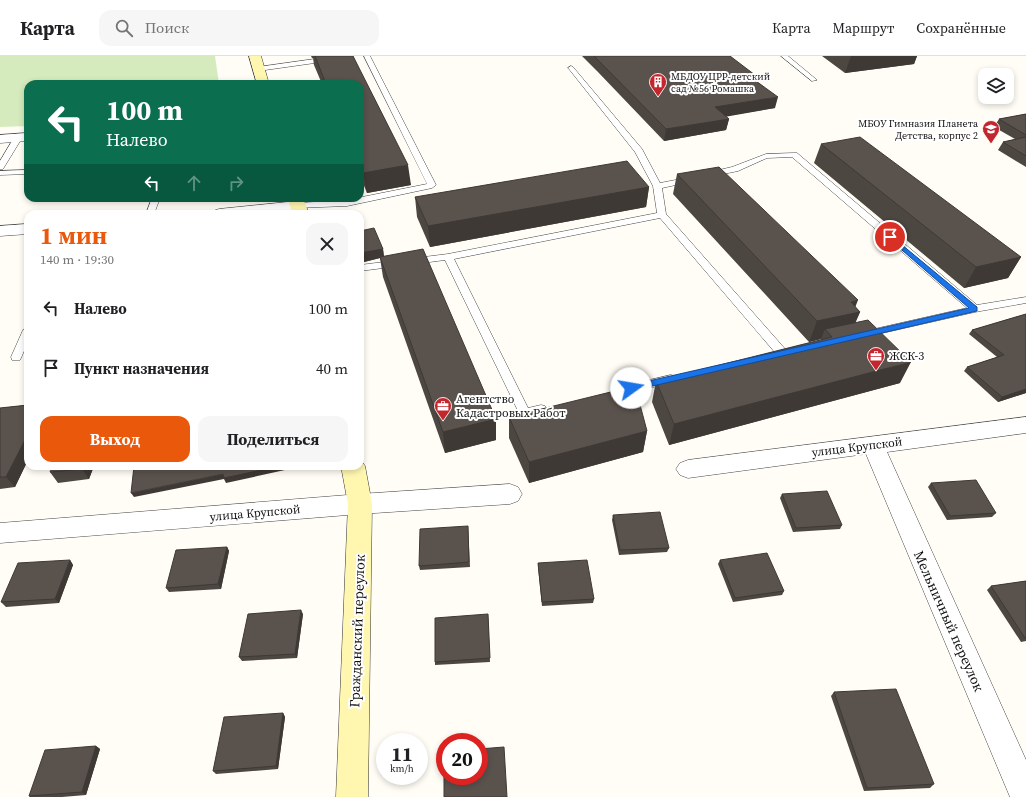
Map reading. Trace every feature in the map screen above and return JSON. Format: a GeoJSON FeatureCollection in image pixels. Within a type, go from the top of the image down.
{"type":"FeatureCollection","features":[{"type":"Feature","properties":{"kind":"street"},"geometry":{"type":"LineString","coordinates":[[255,56],[262,80]]}},
{"type":"Feature","properties":{"kind":"street"},"geometry":{"type":"LineString","coordinates":[[0,138],[23,137]]}},
{"type":"Feature","properties":{"kind":"street"},"geometry":{"type":"LineString","coordinates":[[258,210],[298,206]]}},
{"type":"Feature","properties":{"kind":"street"},"geometry":{"type":"LineString","coordinates":[[0,231],[24,229]]}},
{"type":"Feature","properties":{"kind":"street","name":"улица Крупской"},"geometry":{"type":"LineString","coordinates":[[688,469],[1026,425]]}},
{"type":"Feature","properties":{"kind":"street","name":"Мельничный переулок"},"geometry":{"type":"LineString","coordinates":[[873,445],[1026,797]]}},
{"type":"Feature","properties":{"kind":"street","name":"Гражданский переулок"},"geometry":{"type":"LineString","coordinates":[[352,797],[360,504],[354,470]]}},
{"type":"Feature","properties":{"kind":"street","name":"улица Крупской"},"geometry":{"type":"LineString","coordinates":[[0,534],[360,504],[510,494]]}},
{"type":"Feature","properties":{"kind":"lane"},"geometry":{"type":"LineString","coordinates":[[258,69],[350,56]]}},
{"type":"Feature","properties":{"kind":"lane"},"geometry":{"type":"LineString","coordinates":[[364,199],[432,185],[367,56]]}},
{"type":"Feature","properties":{"kind":"lane"},"geometry":{"type":"LineString","coordinates":[[784,56],[814,80]]}},
{"type":"Feature","properties":{"kind":"lane"},"geometry":{"type":"LineString","coordinates":[[571,68],[639,152],[657,186],[662,215],[786,352],[766,357]]}},
{"type":"Feature","properties":{"kind":"lane"},"geometry":{"type":"LineString","coordinates":[[0,167],[23,137]]}},
{"type":"Feature","properties":{"kind":"lane"},"geometry":{"type":"LineString","coordinates":[[657,186],[736,170],[766,156],[794,155],[975,309]]}},
{"type":"Feature","properties":{"kind":"lane"},"geometry":{"type":"LineString","coordinates":[[0,173],[24,172]]}},
{"type":"Feature","properties":{"kind":"lane"},"geometry":{"type":"LineString","coordinates":[[298,206],[352,202]]}},
{"type":"Feature","properties":{"kind":"lane"},"geometry":{"type":"LineString","coordinates":[[364,267],[448,256],[662,215]]}},
{"type":"Feature","properties":{"kind":"lane"},"geometry":{"type":"LineString","coordinates":[[448,256],[525,413],[548,408]]}},
{"type":"Feature","properties":{"kind":"lane"},"geometry":{"type":"LineString","coordinates":[[851,337],[975,309],[1026,300]]}},
{"type":"Feature","properties":{"kind":"lane"},"geometry":{"type":"LineString","coordinates":[[16,357],[24,339]]}},
{"type":"Feature","properties":{"kind":"lane"},"geometry":{"type":"LineString","coordinates":[[610,393],[680,377]]}},
{"type":"Feature","properties":{"kind":"green space"},"geometry":{"type":"Polygon","coordinates":[[[0,56],[215,56],[218,80],[24,80],[24,126],[0,127],[0,56]]]}},
{"type":"Feature","properties":{"kind":"building"},"geometry":{"type":"Polygon","coordinates":[[[315,56],[353,56],[408,165],[364,173],[364,80],[324,80],[315,56]]]}},
{"type":"Feature","properties":{"kind":"building"},"geometry":{"type":"Polygon","coordinates":[[[594,56],[730,56],[755,75],[749,76],[778,97],[715,107],[729,119],[666,129],[594,56]]]}},
{"type":"Feature","properties":{"kind":"building"},"geometry":{"type":"Polygon","coordinates":[[[1026,114],[1026,135],[999,119],[1026,114]]]}},
{"type":"Feature","properties":{"kind":"building"},"geometry":{"type":"Polygon","coordinates":[[[860,137],[1021,257],[976,267],[821,144],[860,137]]]}},
{"type":"Feature","properties":{"kind":"building"},"geometry":{"type":"Polygon","coordinates":[[[1026,137],[1026,156],[1003,142],[1026,137]]]}},
{"type":"Feature","properties":{"kind":"building"},"geometry":{"type":"Polygon","coordinates":[[[627,161],[649,187],[428,226],[415,197],[627,161]]]}},
{"type":"Feature","properties":{"kind":"building"},"geometry":{"type":"Polygon","coordinates":[[[719,167],[858,300],[851,302],[860,312],[817,321],[677,174],[719,167]]]}},
{"type":"Feature","properties":{"kind":"building"},"geometry":{"type":"Polygon","coordinates":[[[374,228],[383,249],[364,252],[364,230],[374,228]]]}},
{"type":"Feature","properties":{"kind":"building"},"geometry":{"type":"Polygon","coordinates":[[[423,249],[496,419],[443,432],[380,257],[423,249]]]}},
{"type":"Feature","properties":{"kind":"building"},"geometry":{"type":"Polygon","coordinates":[[[1026,314],[1026,389],[1002,397],[967,367],[1004,355],[972,330],[1026,314]]]}},
{"type":"Feature","properties":{"kind":"building"},"geometry":{"type":"Polygon","coordinates":[[[868,320],[911,362],[674,424],[656,381],[832,337],[825,329],[868,320]]]}},
{"type":"Feature","properties":{"kind":"building"},"geometry":{"type":"Polygon","coordinates":[[[635,386],[647,431],[529,462],[509,417],[635,386]]]}},
{"type":"Feature","properties":{"kind":"building"},"geometry":{"type":"Polygon","coordinates":[[[24,405],[24,442],[6,477],[0,477],[0,408],[24,405]]]}},
{"type":"Feature","properties":{"kind":"building"},"geometry":{"type":"Polygon","coordinates":[[[51,470],[71,470],[50,472],[51,470]]]}},
{"type":"Feature","properties":{"kind":"building"},"geometry":{"type":"Polygon","coordinates":[[[134,470],[262,470],[224,478],[223,474],[131,493],[134,470]]]}},
{"type":"Feature","properties":{"kind":"building"},"geometry":{"type":"Polygon","coordinates":[[[976,480],[996,513],[950,516],[931,483],[976,480]]]}},
{"type":"Feature","properties":{"kind":"building"},"geometry":{"type":"Polygon","coordinates":[[[827,491],[842,525],[796,528],[782,494],[827,491]]]}},
{"type":"Feature","properties":{"kind":"building"},"geometry":{"type":"Polygon","coordinates":[[[660,512],[669,548],[620,550],[613,515],[660,512]]]}},
{"type":"Feature","properties":{"kind":"building"},"geometry":{"type":"Polygon","coordinates":[[[468,526],[469,562],[419,566],[420,529],[468,526]]]}},
{"type":"Feature","properties":{"kind":"building"},"geometry":{"type":"Polygon","coordinates":[[[227,547],[218,584],[166,588],[176,550],[227,547]]]}},
{"type":"Feature","properties":{"kind":"building"},"geometry":{"type":"Polygon","coordinates":[[[767,553],[784,591],[735,598],[720,560],[767,553]]]}},
{"type":"Feature","properties":{"kind":"building"},"geometry":{"type":"Polygon","coordinates":[[[70,560],[55,599],[1,602],[18,563],[70,560]]]}},
{"type":"Feature","properties":{"kind":"building"},"geometry":{"type":"Polygon","coordinates":[[[587,560],[594,599],[542,602],[538,563],[587,560]]]}},
{"type":"Feature","properties":{"kind":"building"},"geometry":{"type":"Polygon","coordinates":[[[1026,581],[1026,638],[1025,638],[991,586],[1026,581]]]}},
{"type":"Feature","properties":{"kind":"building"},"geometry":{"type":"Polygon","coordinates":[[[301,610],[295,654],[239,657],[248,614],[301,610]]]}},
{"type":"Feature","properties":{"kind":"building"},"geometry":{"type":"Polygon","coordinates":[[[488,614],[490,658],[435,662],[435,618],[488,614]]]}},
{"type":"Feature","properties":{"kind":"building"},"geometry":{"type":"Polygon","coordinates":[[[896,689],[934,784],[867,788],[834,692],[896,689]]]}},
{"type":"Feature","properties":{"kind":"building"},"geometry":{"type":"Polygon","coordinates":[[[283,713],[276,766],[213,771],[224,717],[283,713]]]}},
{"type":"Feature","properties":{"kind":"building"},"geometry":{"type":"Polygon","coordinates":[[[96,746],[82,792],[29,796],[45,750],[96,746]]]}},
{"type":"Feature","properties":{"kind":"building"},"geometry":{"type":"Polygon","coordinates":[[[504,747],[507,797],[444,797],[444,785],[488,785],[488,748],[504,747]]]}},
{"type":"Feature","properties":{"kind":"place","name":"МБДОУ ЦРР-детский сад №56 Ромашка"},"geometry":{"type":"Point","coordinates":[658,97]}},
{"type":"Feature","properties":{"kind":"place","name":"МБОУ Гимназия Планета Детства, корпус 2"},"geometry":{"type":"Point","coordinates":[991,144]}},
{"type":"Feature","properties":{"kind":"place","name":"ЖСК-3"},"geometry":{"type":"Point","coordinates":[876,371]}},
{"type":"Feature","properties":{"kind":"place","name":"Агентство Кадастровых Работ"},"geometry":{"type":"Point","coordinates":[443,421]}},
{"type":"Feature","properties":{"kind":"route"},"geometry":{"type":"LineString","coordinates":[[631,388],[975,309],[890,237]]}}]}
